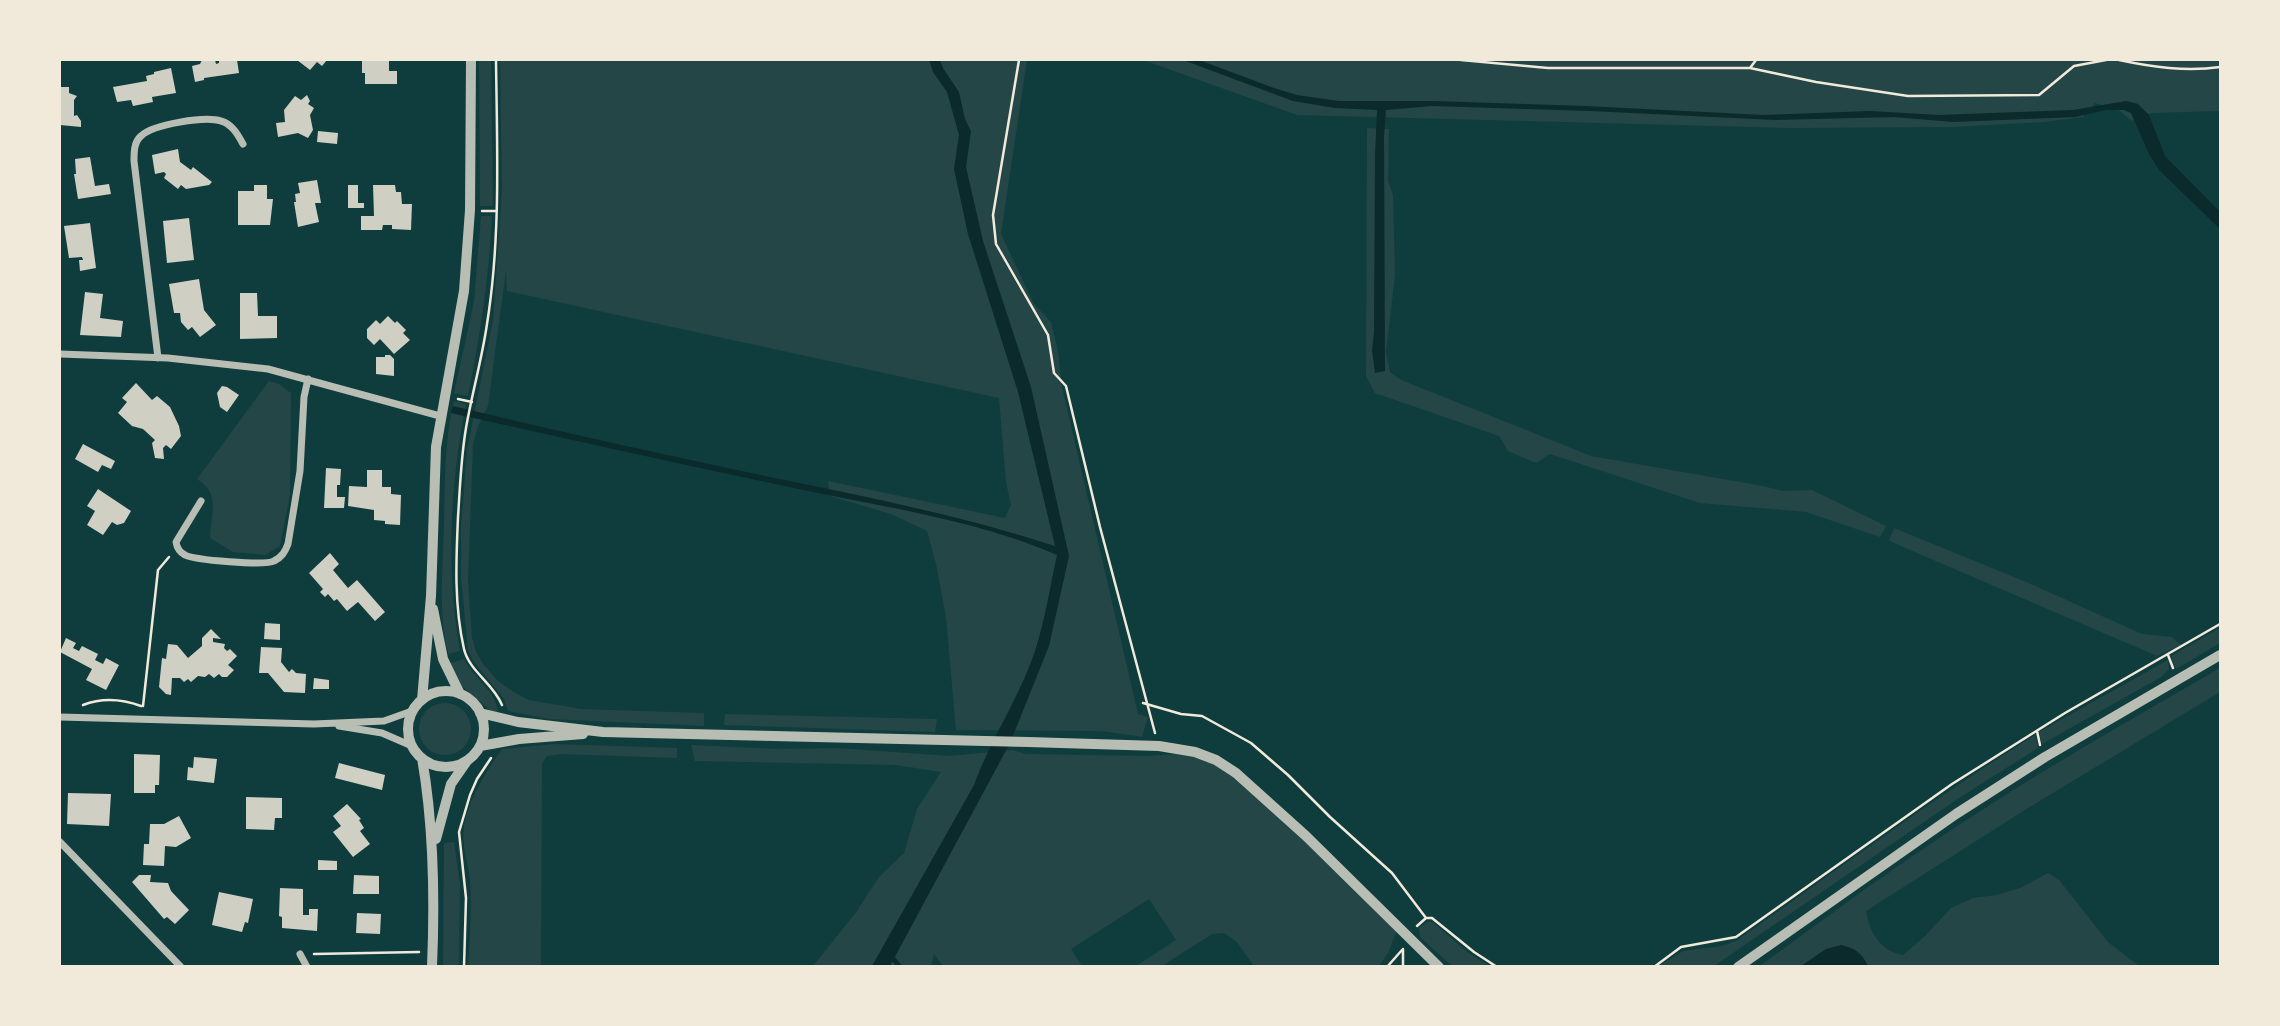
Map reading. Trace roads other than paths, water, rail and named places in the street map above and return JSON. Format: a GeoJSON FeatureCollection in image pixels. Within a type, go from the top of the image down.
{"type":"FeatureCollection","features":[{"type":"Feature","properties":{"kind":"street"},"geometry":{"type":"LineString","coordinates":[[422,699],[431,596],[436,447],[465,277],[470,210],[471,60]]}},
{"type":"Feature","properties":{"kind":"street"},"geometry":{"type":"LineString","coordinates":[[158,358],[134,149],[140,136],[151,130],[208,119],[222,121],[232,127],[243,144]]}},
{"type":"Feature","properties":{"kind":"street"},"geometry":{"type":"LineString","coordinates":[[60,354],[158,358],[268,369],[440,416]]}},
{"type":"Feature","properties":{"kind":"street"},"geometry":{"type":"LineString","coordinates":[[201,501],[176,542],[186,556],[257,564],[273,562],[283,555],[288,544],[300,471],[304,397],[309,379]]}},
{"type":"Feature","properties":{"kind":"street"},"geometry":{"type":"LineString","coordinates":[[431,596],[443,659],[460,694]]}},
{"type":"Feature","properties":{"kind":"street"},"geometry":{"type":"LineString","coordinates":[[1738,967],[1967,807],[2045,757],[2221,655]]}},
{"type":"Feature","properties":{"kind":"street"},"geometry":{"type":"LineString","coordinates":[[433,852],[451,784],[480,746],[484,729],[480,713],[472,702],[460,694],[444,691],[422,699],[412,711],[408,733],[412,746],[422,758],[437,766],[454,766],[469,759]]}},
{"type":"Feature","properties":{"kind":"street"},"geometry":{"type":"LineString","coordinates":[[60,717],[321,723],[384,721],[412,711]]}},
{"type":"Feature","properties":{"kind":"street"},"geometry":{"type":"LineString","coordinates":[[480,713],[503,719],[603,732],[1159,746],[1195,752],[1237,772],[1439,967]]}},
{"type":"Feature","properties":{"kind":"street"},"geometry":{"type":"LineString","coordinates":[[321,723],[382,733],[412,746]]}},
{"type":"Feature","properties":{"kind":"street"},"geometry":{"type":"LineString","coordinates":[[480,746],[528,738],[603,732]]}},
{"type":"Feature","properties":{"kind":"street"},"geometry":{"type":"LineString","coordinates":[[422,758],[429,792],[433,852],[432,967]]}},
{"type":"Feature","properties":{"kind":"street"},"geometry":{"type":"LineString","coordinates":[[60,842],[181,967]]}},
{"type":"Feature","properties":{"kind":"street"},"geometry":{"type":"LineString","coordinates":[[300,954],[307,967]]}},
{"type":"Feature","properties":{"kind":"waterway"},"geometry":{"type":"LineString","coordinates":[[891,956],[900,967]]}}]}
